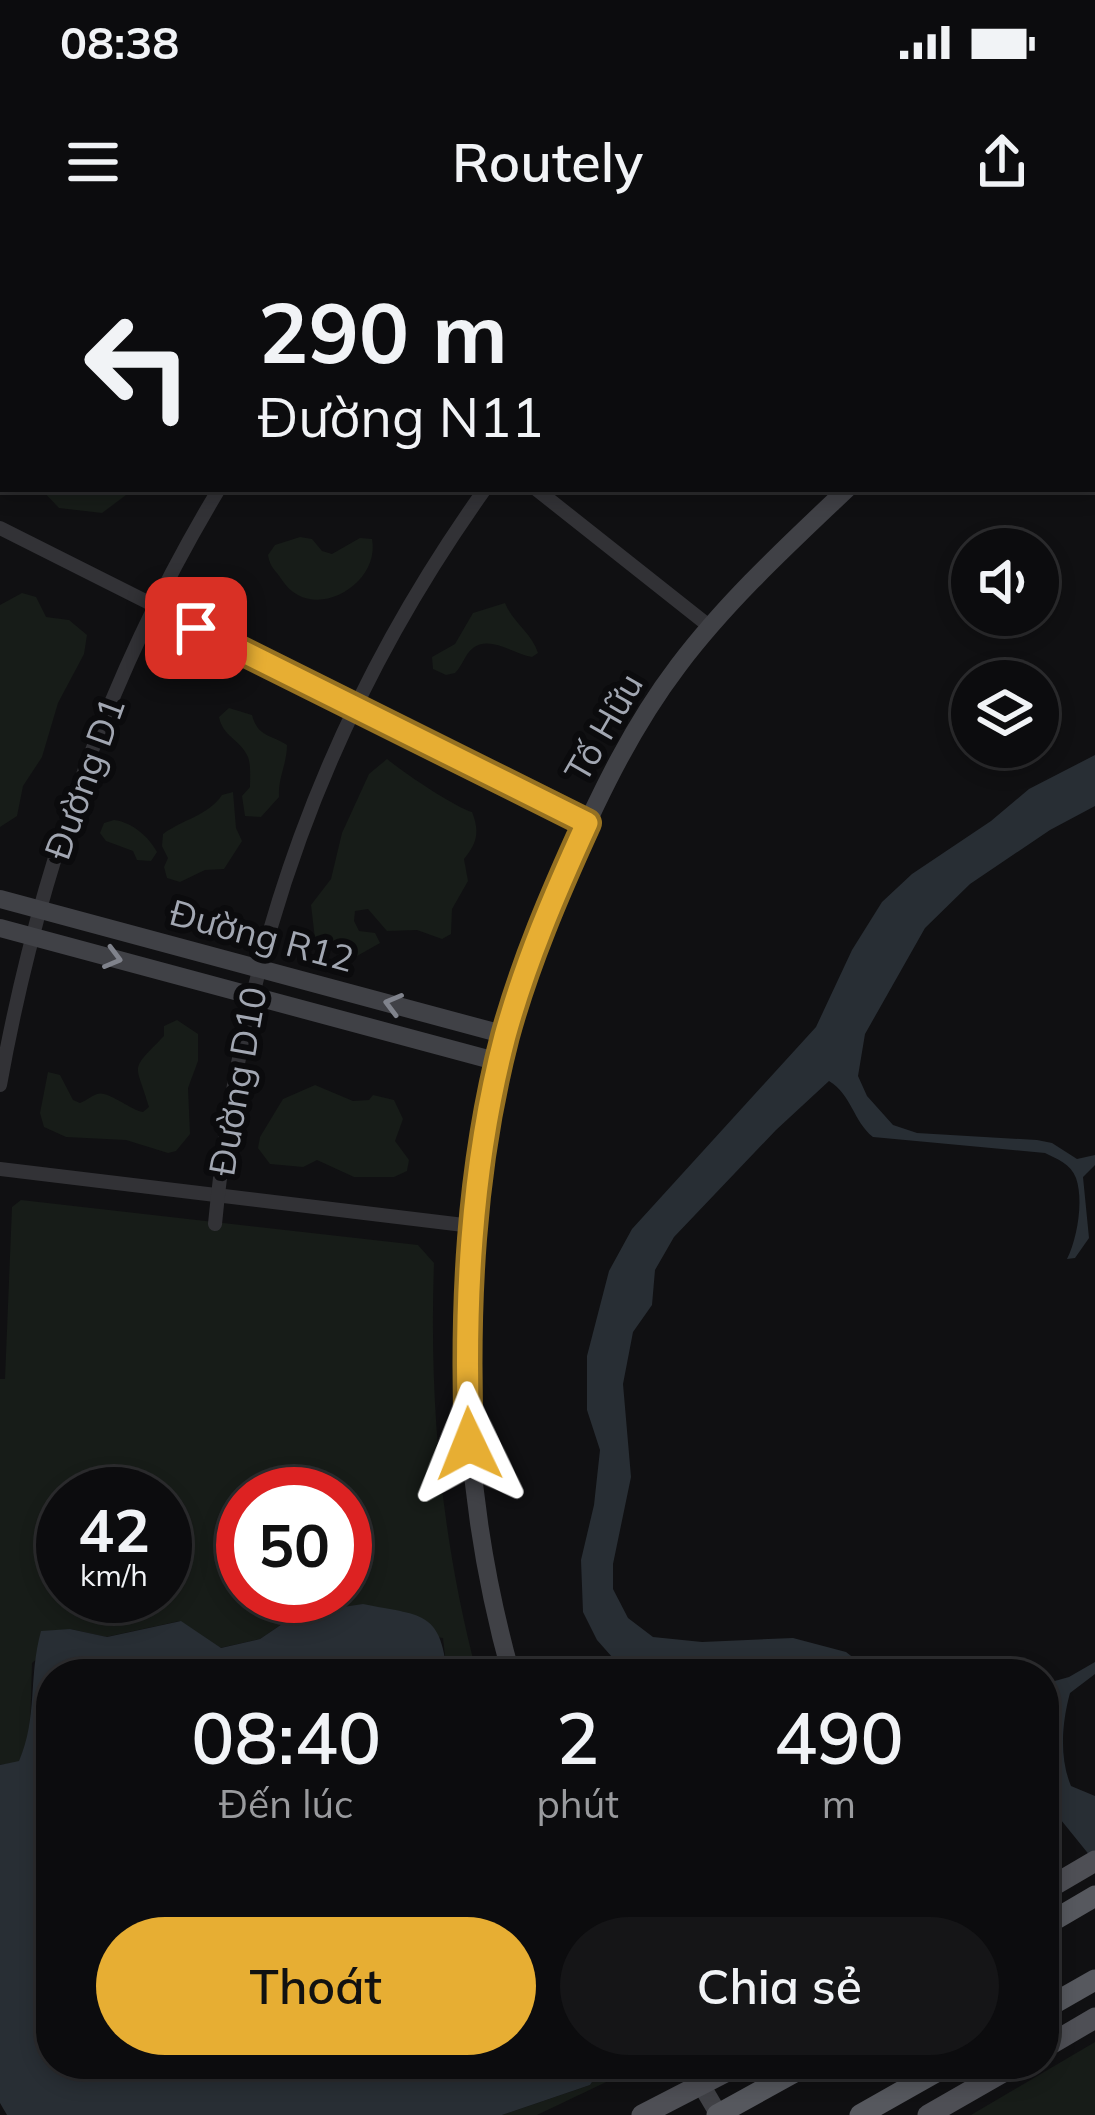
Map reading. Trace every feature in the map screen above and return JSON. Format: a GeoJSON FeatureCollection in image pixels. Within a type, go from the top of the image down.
{"type":"FeatureCollection","features":[{"type":"Feature","properties":{"kind":"highway"},"geometry":{"type":"LineString","coordinates":[[1059,1917],[1091,1899]]}},
{"type":"Feature","properties":{"kind":"highway"},"geometry":{"type":"LineString","coordinates":[[1059,2000],[1087,1984]]}},
{"type":"Feature","properties":{"kind":"highway"},"geometry":{"type":"LineString","coordinates":[[718,2115],[782,2079]]}},
{"type":"Feature","properties":{"kind":"highway"},"geometry":{"type":"LineString","coordinates":[[860,2115],[924,2079]]}},
{"type":"Feature","properties":{"kind":"main road","name":"Tố Hữu"},"geometry":{"type":"LineString","coordinates":[[507,1659],[480,1542],[466,1364],[472,1226],[506,1035],[548,910],[587,823],[644,716],[709,626],[844,492]]}},
{"type":"Feature","properties":{"kind":"main road","name":"Đường R12"},"geometry":{"type":"LineString","coordinates":[[0,899],[506,1035]]}},
{"type":"Feature","properties":{"kind":"main road","name":"Đường R12"},"geometry":{"type":"LineString","coordinates":[[0,928],[499,1062]]}},
{"type":"Feature","properties":{"kind":"main road"},"geometry":{"type":"LineString","coordinates":[[1059,1882],[1095,1861]]}},
{"type":"Feature","properties":{"kind":"main road"},"geometry":{"type":"LineString","coordinates":[[1059,2039],[1095,2018]]}},
{"type":"Feature","properties":{"kind":"main road"},"geometry":{"type":"LineString","coordinates":[[697,2079],[718,2115]]}},
{"type":"Feature","properties":{"kind":"main road"},"geometry":{"type":"LineString","coordinates":[[642,2115],[712,2079]]}},
{"type":"Feature","properties":{"kind":"main road"},"geometry":{"type":"LineString","coordinates":[[928,2115],[991,2079]]}},
{"type":"Feature","properties":{"kind":"street","name":"Đường D1"},"geometry":{"type":"LineString","coordinates":[[0,1085],[38,909],[89,753],[154,607],[217,492]]}},
{"type":"Feature","properties":{"kind":"street","name":"Đường D10"},"geometry":{"type":"LineString","coordinates":[[214,1224],[250,995],[303,823],[353,705],[421,586],[483,492]]}},
{"type":"Feature","properties":{"kind":"street"},"geometry":{"type":"LineString","coordinates":[[540,492],[709,626]]}},
{"type":"Feature","properties":{"kind":"street"},"geometry":{"type":"LineString","coordinates":[[0,528],[587,823]]}},
{"type":"Feature","properties":{"kind":"street"},"geometry":{"type":"LineString","coordinates":[[0,1169],[472,1226]]}},
{"type":"Feature","properties":{"kind":"shaded area"},"geometry":{"type":"Polygon","coordinates":[[[44,492],[130,492],[102,513],[59,508],[44,492]]]}},
{"type":"Feature","properties":{"kind":"shaded area"},"geometry":{"type":"Polygon","coordinates":[[[300,537],[312,539],[332,554],[360,538],[372,539],[372,556],[366,571],[341,594],[310,599],[282,580],[268,555],[275,545],[300,537]]]}},
{"type":"Feature","properties":{"kind":"shaded area"},"geometry":{"type":"Polygon","coordinates":[[[22,593],[36,597],[46,617],[69,620],[87,635],[84,654],[58,703],[42,757],[23,786],[17,816],[0,827],[0,605],[22,593]]]}},
{"type":"Feature","properties":{"kind":"shaded area"},"geometry":{"type":"Polygon","coordinates":[[[505,603],[538,653],[532,657],[494,644],[480,645],[470,650],[455,673],[433,669],[432,657],[455,644],[473,613],[505,603]]]}},
{"type":"Feature","properties":{"kind":"shaded area"},"geometry":{"type":"Polygon","coordinates":[[[229,708],[252,715],[261,731],[287,745],[279,797],[261,817],[245,816],[242,796],[250,787],[250,764],[221,724],[219,717],[229,708]]]}},
{"type":"Feature","properties":{"kind":"shaded area"},"geometry":{"type":"Polygon","coordinates":[[[1095,755],[1095,806],[970,884],[925,928],[865,1034],[858,1076],[867,1096],[893,1125],[917,1133],[1037,1140],[1052,1143],[1077,1159],[1095,1155],[1095,1165],[1083,1177],[1089,1238],[1075,1258],[1067,1259],[1079,1198],[1074,1173],[1063,1163],[1045,1153],[873,1137],[829,1081],[674,1237],[655,1270],[652,1305],[633,1332],[623,1384],[631,1477],[613,1564],[613,1589],[628,1618],[653,1637],[702,1642],[793,1638],[846,1652],[855,1659],[614,1659],[597,1640],[583,1612],[581,1560],[600,1450],[587,1410],[587,1356],[609,1271],[632,1229],[816,1027],[852,950],[882,902],[912,874],[1029,789],[1095,755]]]}},
{"type":"Feature","properties":{"kind":"shaded area"},"geometry":{"type":"Polygon","coordinates":[[[387,759],[472,812],[476,837],[464,859],[468,881],[452,909],[451,934],[442,939],[417,930],[387,931],[368,909],[355,911],[359,931],[375,933],[380,943],[357,956],[315,939],[311,905],[331,879],[342,833],[369,774],[387,759]]]}},
{"type":"Feature","properties":{"kind":"shaded area"},"geometry":{"type":"Polygon","coordinates":[[[233,792],[242,841],[224,869],[205,870],[180,882],[167,878],[163,834],[233,792]]]}},
{"type":"Feature","properties":{"kind":"shaded area"},"geometry":{"type":"Polygon","coordinates":[[[114,820],[133,827],[149,841],[157,852],[151,861],[137,860],[133,851],[106,841],[100,833],[104,823],[114,820]]]}},
{"type":"Feature","properties":{"kind":"shaded area"},"geometry":{"type":"Polygon","coordinates":[[[177,1020],[198,1034],[198,1061],[188,1088],[190,1134],[176,1151],[168,1153],[126,1140],[66,1137],[44,1127],[40,1113],[48,1072],[60,1075],[73,1100],[80,1103],[102,1094],[143,1112],[149,1107],[138,1068],[164,1036],[164,1026],[177,1020]]]}},
{"type":"Feature","properties":{"kind":"shaded area"},"geometry":{"type":"Polygon","coordinates":[[[315,1085],[353,1101],[369,1100],[373,1095],[394,1100],[403,1119],[395,1141],[409,1160],[407,1171],[394,1177],[354,1177],[317,1160],[303,1167],[270,1164],[258,1148],[260,1137],[283,1099],[315,1085]]]}},
{"type":"Feature","properties":{"kind":"shaded area"},"geometry":{"type":"Polygon","coordinates":[[[21,1200],[418,1245],[434,1263],[440,1470],[454,1572],[473,1659],[445,1659],[443,1638],[352,1623],[372,1623],[372,1467],[216,1467],[216,1623],[284,1623],[260,1639],[220,1648],[183,1623],[192,1623],[192,1467],[36,1467],[36,1623],[171,1623],[106,1637],[70,1629],[32,1663],[30,1733],[19,1762],[0,1765],[0,1379],[5,1379],[12,1207],[21,1200]]]}},
{"type":"Feature","properties":{"kind":"shaded area"},"geometry":{"type":"Polygon","coordinates":[[[372,1606],[424,1619],[439,1637],[445,1659],[36,1659],[41,1631],[70,1629],[107,1637],[184,1623],[221,1648],[260,1639],[284,1623],[372,1623],[372,1606]]]}},
{"type":"Feature","properties":{"kind":"shaded area"},"geometry":{"type":"Polygon","coordinates":[[[36,1659],[36,2079],[594,2079],[590,2085],[502,2115],[7,2115],[0,2103],[0,1765],[19,1761],[31,1713],[36,1659]]]}},
{"type":"Feature","properties":{"kind":"shaded area"},"geometry":{"type":"Polygon","coordinates":[[[1095,1662],[1095,1674],[1070,1693],[1063,1740],[1071,1786],[1095,1796],[1095,1862],[1059,1818],[1059,1680],[1095,1662]]]}},
{"type":"Feature","properties":{"kind":"shaded area"},"geometry":{"type":"Polygon","coordinates":[[[1095,2042],[1095,2115],[971,2115],[1032,2079],[1059,2079],[1059,2063],[1095,2042]]]}},
{"type":"Feature","properties":{"kind":"shaded area"},"geometry":{"type":"Polygon","coordinates":[[[594,2079],[613,2079],[537,2115],[502,2115],[590,2085],[594,2079]]]}},
{"type":"Feature","properties":{"kind":"route"},"geometry":{"type":"LineString","coordinates":[[196,628],[587,823],[520,987],[491,1097],[467,1293],[469,1444]]}}]}
